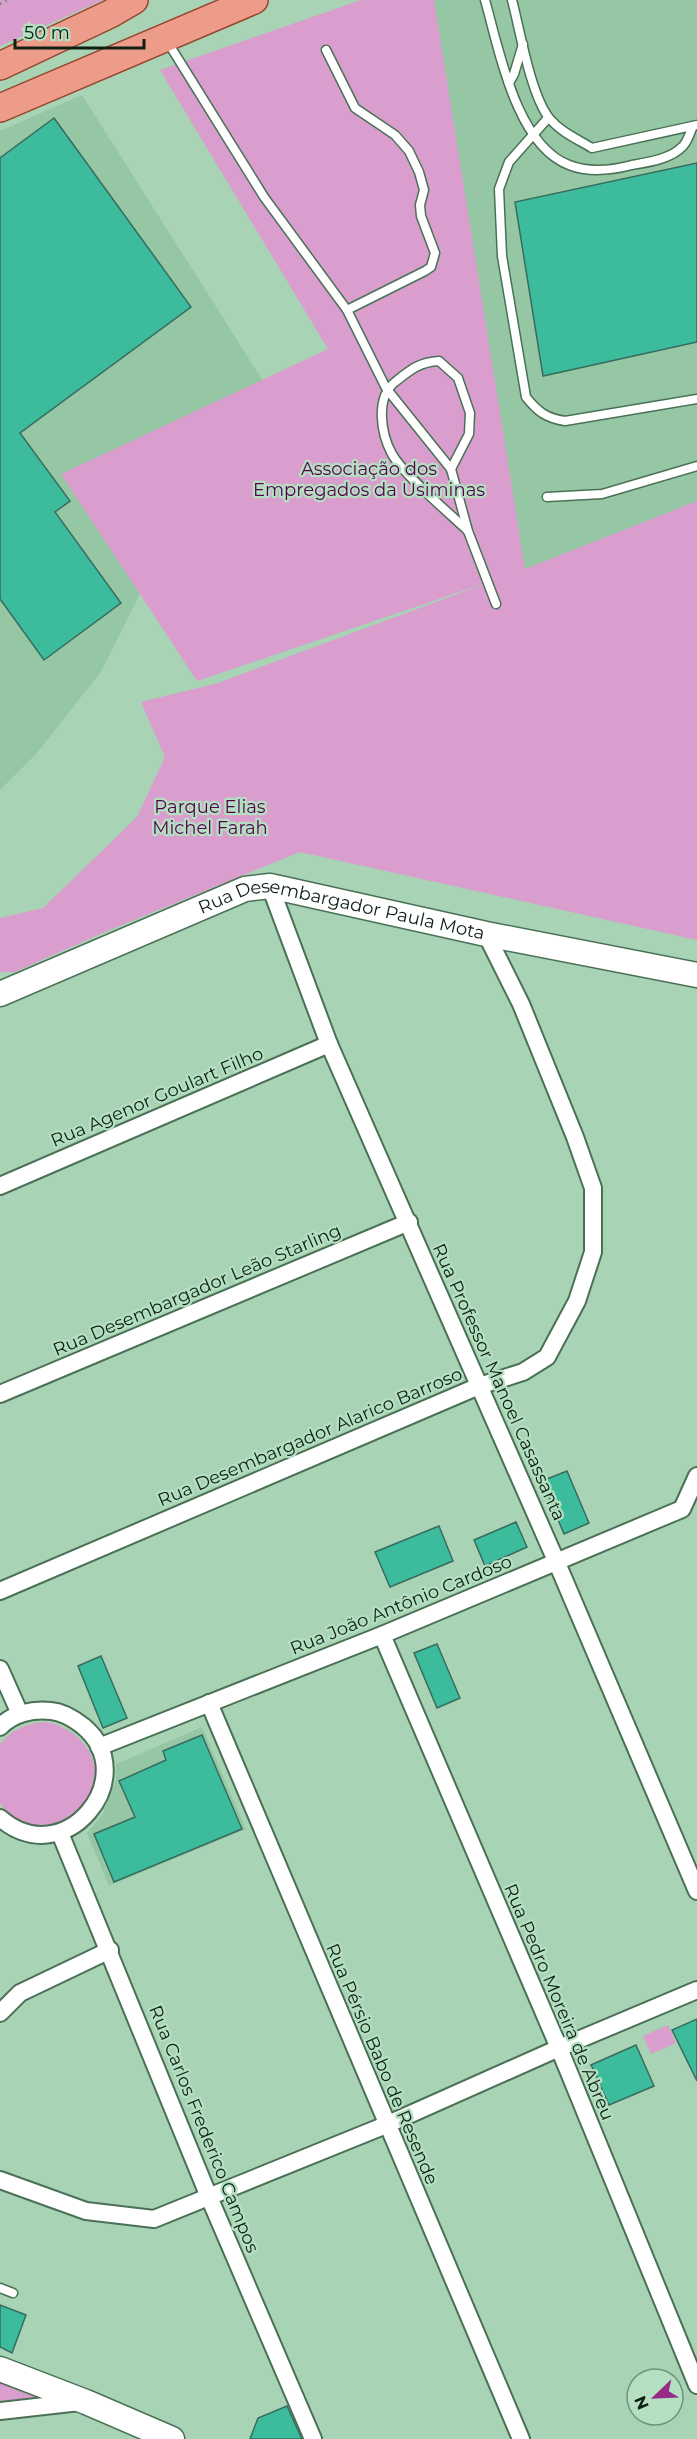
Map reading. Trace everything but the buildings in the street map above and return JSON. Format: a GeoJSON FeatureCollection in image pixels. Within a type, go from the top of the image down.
{"type":"FeatureCollection","features":[{"type":"Feature","properties":{"kind":"main road"},"geometry":{"type":"LineString","coordinates":[[0,66],[110,14],[134,0]]}},
{"type":"Feature","properties":{"kind":"main road"},"geometry":{"type":"LineString","coordinates":[[0,108],[254,0]]}},
{"type":"Feature","properties":{"kind":"street","name":"Rua Desembargador Paula Mota"},"geometry":{"type":"LineString","coordinates":[[0,994],[245,889],[270,886],[486,934],[697,975]]}},
{"type":"Feature","properties":{"kind":"street","name":"Rua Professor Manoel Casassanta"},"geometry":{"type":"LineString","coordinates":[[270,886],[329,1044],[409,1222],[697,1891]]}},
{"type":"Feature","properties":{"kind":"street","name":"Rua Desembargador Alarico Barroso"},"geometry":{"type":"LineString","coordinates":[[0,1591],[479,1386],[523,1372],[547,1357],[577,1301],[593,1252],[593,1188],[575,1137],[521,1004],[486,934]]}},
{"type":"Feature","properties":{"kind":"street","name":"Rua Agenor Goulart Filho"},"geometry":{"type":"LineString","coordinates":[[0,1186],[329,1044]]}},
{"type":"Feature","properties":{"kind":"street","name":"Rua Desembargador Leão Starling"},"geometry":{"type":"LineString","coordinates":[[0,1394],[409,1222]]}},
{"type":"Feature","properties":{"kind":"street","name":"Rua João Antônio Cardoso"},"geometry":{"type":"LineString","coordinates":[[99,1747],[382,1635],[690,1507],[697,1476]]}},
{"type":"Feature","properties":{"kind":"street","name":"Rua Pedro Moreira de Abreu"},"geometry":{"type":"LineString","coordinates":[[382,1635],[559,2048],[697,2385]]}},
{"type":"Feature","properties":{"kind":"street"},"geometry":{"type":"LineString","coordinates":[[0,1669],[20,1714]]}},
{"type":"Feature","properties":{"kind":"street","name":"Rua Pérsio Babo de Resende"},"geometry":{"type":"LineString","coordinates":[[208,1703],[521,2439]]}},
{"type":"Feature","properties":{"kind":"street"},"geometry":{"type":"LineString","coordinates":[[0,1727],[20,1714],[39,1710],[57,1712],[75,1719],[89,1731],[99,1747],[104,1768],[103,1789],[94,1808],[79,1823],[60,1833],[43,1835],[25,1833],[8,1826],[0,1818]]}},
{"type":"Feature","properties":{"kind":"street","name":"Rua Carlos Frederico Campos"},"geometry":{"type":"LineString","coordinates":[[60,1833],[110,1950],[209,2197],[313,2439]]}},
{"type":"Feature","properties":{"kind":"street"},"geometry":{"type":"LineString","coordinates":[[0,2013],[21,1993],[110,1950]]}},
{"type":"Feature","properties":{"kind":"street"},"geometry":{"type":"LineString","coordinates":[[0,2180],[86,2211],[154,2219],[386,2125],[697,1990]]}},
{"type":"Feature","properties":{"kind":"street"},"geometry":{"type":"LineString","coordinates":[[0,2369],[86,2402],[172,2439]]}},
{"type":"Feature","properties":{"kind":"street"},"geometry":{"type":"LineString","coordinates":[[0,2411],[86,2402]]}},
{"type":"Feature","properties":{"kind":"lane"},"geometry":{"type":"LineString","coordinates":[[485,0],[508,83],[532,136],[568,165],[589,170],[625,167],[672,155],[684,146],[695,125]]}},
{"type":"Feature","properties":{"kind":"lane"},"geometry":{"type":"LineString","coordinates":[[512,0],[534,88],[548,118],[561,130],[592,148],[695,125]]}},
{"type":"Feature","properties":{"kind":"lane"},"geometry":{"type":"LineString","coordinates":[[165,37],[264,197],[347,310],[386,388],[451,469],[468,531],[496,604]]}},
{"type":"Feature","properties":{"kind":"lane"},"geometry":{"type":"LineString","coordinates":[[508,83],[514,74],[524,43]]}},
{"type":"Feature","properties":{"kind":"lane"},"geometry":{"type":"LineString","coordinates":[[326,50],[355,108],[395,135],[409,151],[424,190],[420,205],[421,216],[435,253],[431,267],[425,271],[347,310]]}},
{"type":"Feature","properties":{"kind":"lane"},"geometry":{"type":"LineString","coordinates":[[548,118],[509,162],[499,189],[502,256],[526,397],[537,411],[551,419],[566,421],[697,399]]}},
{"type":"Feature","properties":{"kind":"lane"},"geometry":{"type":"LineString","coordinates":[[451,469],[469,434],[470,413],[458,378],[439,361],[415,365],[386,388],[382,410],[384,428],[392,455],[468,531]]}},
{"type":"Feature","properties":{"kind":"lane"},"geometry":{"type":"LineString","coordinates":[[547,497],[602,494],[697,466]]}},
{"type":"Feature","properties":{"kind":"lane"},"geometry":{"type":"LineString","coordinates":[[0,2288],[13,2293]]}},
{"type":"Feature","properties":{"kind":"path"},"geometry":{"type":"LineString","coordinates":[[0,4],[7,0]]}},
{"type":"Feature","properties":{"kind":"shaded area"},"geometry":{"type":"Polygon","coordinates":[[[434,0],[697,0],[697,501],[525,569],[434,0]]]}},
{"type":"Feature","properties":{"kind":"shaded area"},"geometry":{"type":"Polygon","coordinates":[[[82,95],[263,381],[61,474],[140,594],[100,673],[36,754],[0,790],[0,131],[82,95]]]}},
{"type":"Feature","properties":{"kind":"shaded area"},"geometry":{"type":"Polygon","coordinates":[[[202,1727],[246,1829],[109,1886],[87,1833],[102,1815],[116,1780],[116,1764],[202,1727]]]}},
{"type":"Feature","properties":{"kind":"green space"},"geometry":{"type":"Polygon","coordinates":[[[0,0],[103,0],[0,46],[0,0]]]}},
{"type":"Feature","properties":{"kind":"green space"},"geometry":{"type":"Polygon","coordinates":[[[361,0],[434,0],[525,569],[697,501],[697,940],[300,852],[105,932],[15,972],[0,972],[0,918],[43,908],[137,817],[165,757],[141,702],[218,683],[495,580],[197,681],[61,474],[328,349],[160,70],[361,0]]]}},
{"type":"Feature","properties":{"kind":"green space"},"geometry":{"type":"Polygon","coordinates":[[[47,1722],[60,1726],[82,1741],[94,1763],[96,1776],[87,1802],[78,1812],[68,1820],[44,1826],[19,1820],[0,1803],[0,1744],[20,1728],[47,1722]]]}},
{"type":"Feature","properties":{"kind":"green space"},"geometry":{"type":"Polygon","coordinates":[[[668,2025],[676,2043],[651,2054],[643,2036],[668,2025]]]}},
{"type":"Feature","properties":{"kind":"green space"},"geometry":{"type":"Polygon","coordinates":[[[0,2369],[86,2402],[0,2411],[0,2369]]]}},
{"type":"Feature","properties":{"kind":"park label","name":"Associação dos Empregados da Usiminas"},"geometry":{"type":"Point","coordinates":[369,479]}},
{"type":"Feature","properties":{"kind":"park label","name":"Parque Elias Michel Farah"},"geometry":{"type":"Point","coordinates":[210,817]}}]}
